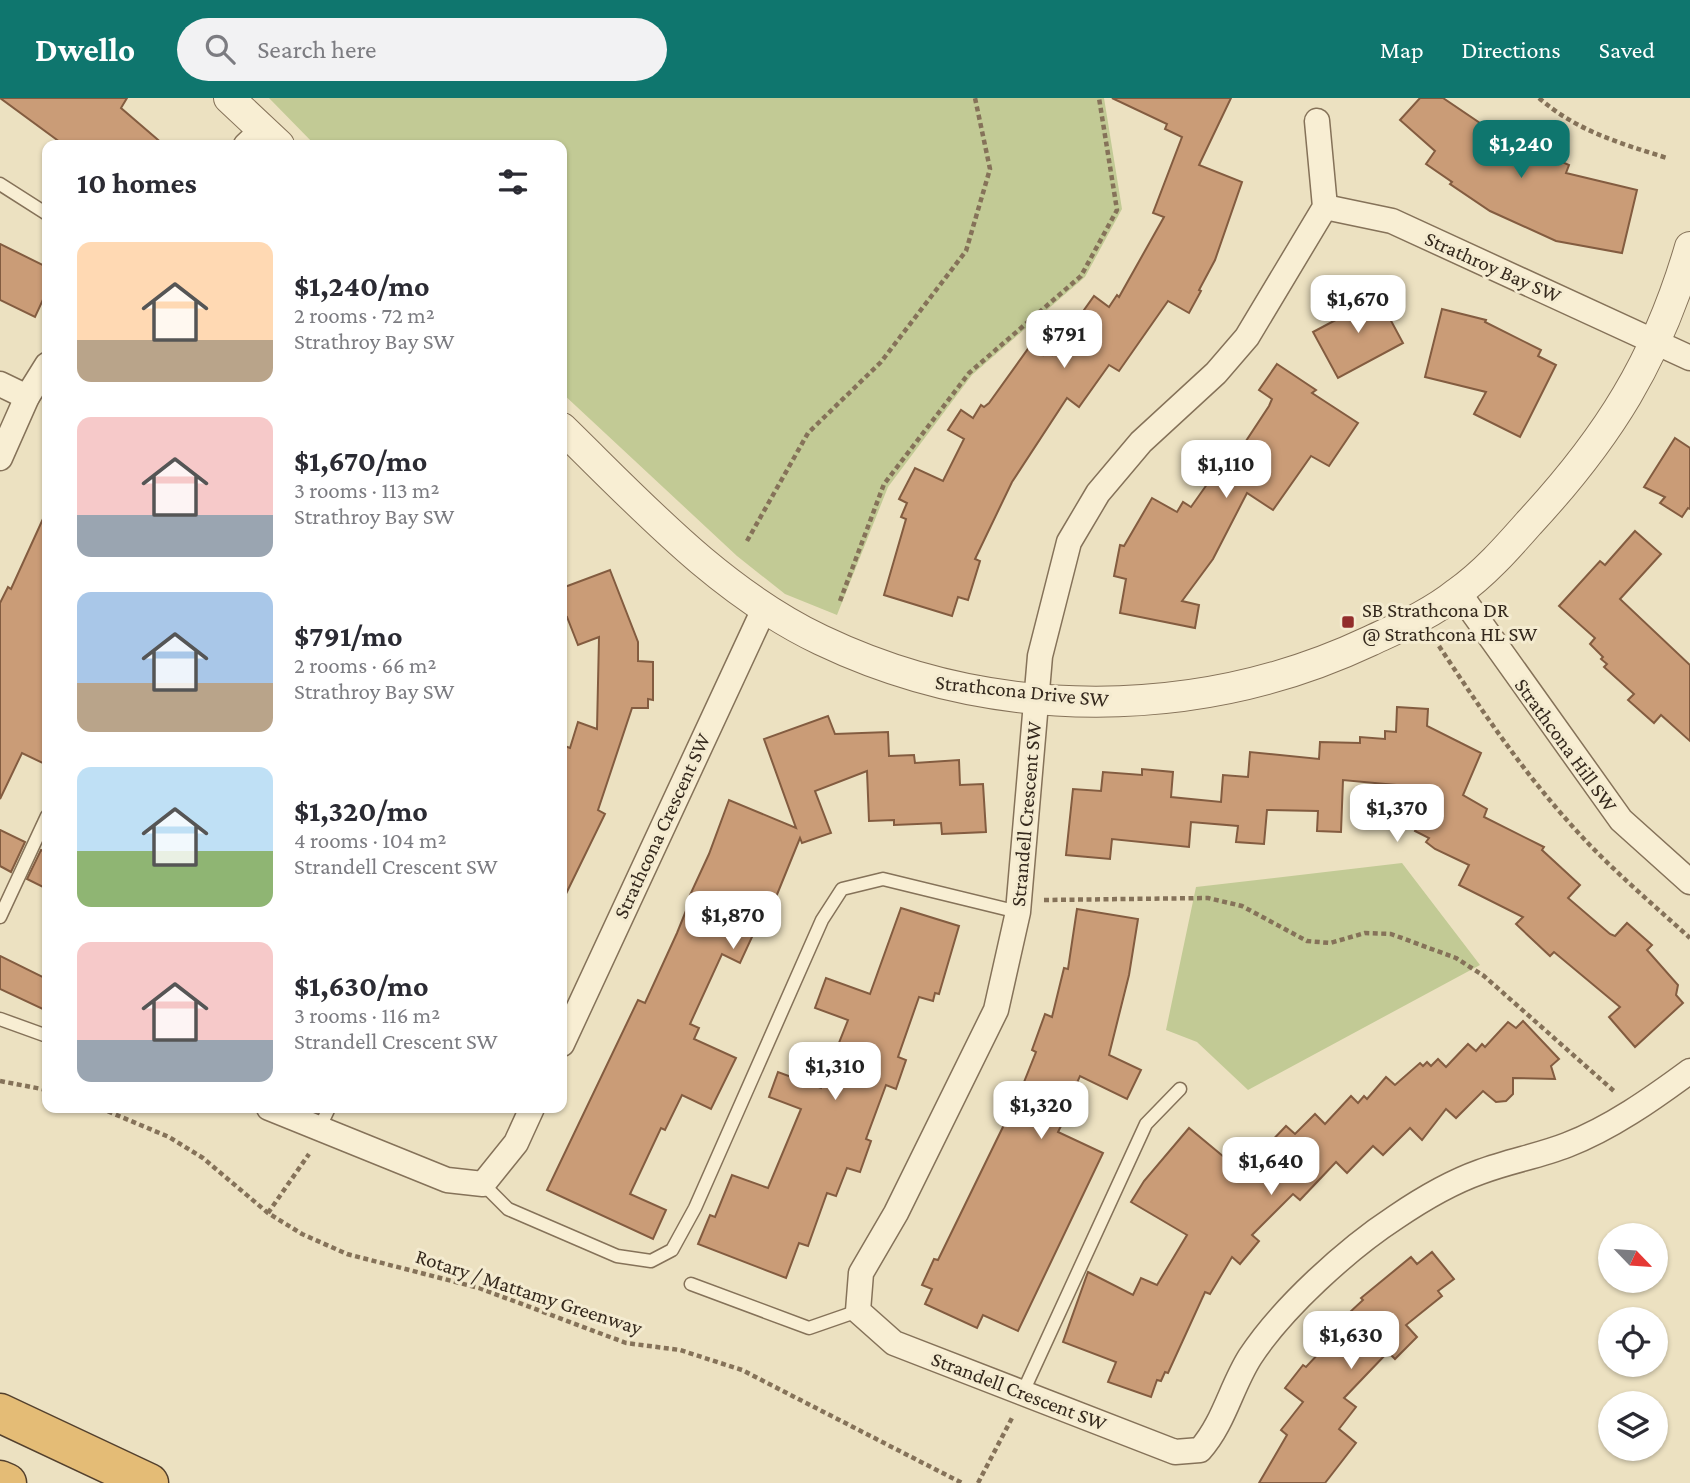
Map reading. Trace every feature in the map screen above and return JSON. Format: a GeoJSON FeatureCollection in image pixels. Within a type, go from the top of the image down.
{"type":"FeatureCollection","features":[{"type":"Feature","properties":{"kind":"highway"},"geometry":{"type":"LineString","coordinates":[[0,1413],[149,1483]]}},
{"type":"Feature","properties":{"kind":"highway"},"geometry":{"type":"LineString","coordinates":[[0,1480],[7,1483]]}},
{"type":"Feature","properties":{"kind":"street"},"geometry":{"type":"LineString","coordinates":[[229,98],[263,140]]}},
{"type":"Feature","properties":{"kind":"street"},"geometry":{"type":"LineString","coordinates":[[1036,697],[1043,643],[1069,542],[1098,493],[1142,442],[1216,373],[1247,337],[1325,207],[1318,121]]}},
{"type":"Feature","properties":{"kind":"street","name":"Strathroy Bay SW"},"geometry":{"type":"LineString","coordinates":[[1325,207],[1392,221],[1545,289],[1690,358]]}},
{"type":"Feature","properties":{"kind":"street","name":"Strathcona Drive SW"},"geometry":{"type":"LineString","coordinates":[[567,433],[680,541],[764,609],[821,640],[931,682],[1090,702],[1146,702],[1184,698],[1265,680],[1319,664],[1422,617],[1459,593],[1504,551],[1598,444],[1655,343],[1690,247]]}},
{"type":"Feature","properties":{"kind":"street"},"geometry":{"type":"LineString","coordinates":[[0,458],[27,397],[42,373]]}},
{"type":"Feature","properties":{"kind":"street"},"geometry":{"type":"LineString","coordinates":[[0,384],[27,397]]}},
{"type":"Feature","properties":{"kind":"street","name":"Strathcona Hill SW"},"geometry":{"type":"LineString","coordinates":[[1459,593],[1621,820],[1690,882]]}},
{"type":"Feature","properties":{"kind":"street","name":"Strathcona Crescent SW"},"geometry":{"type":"LineString","coordinates":[[567,1033],[764,609]]}},
{"type":"Feature","properties":{"kind":"street","name":"Strandell Crescent SW"},"geometry":{"type":"LineString","coordinates":[[1036,697],[1018,912],[996,1010],[896,1213],[862,1273],[859,1311],[894,1343],[1175,1452],[1200,1450],[1213,1435],[1250,1357],[1296,1303],[1348,1253],[1396,1216],[1478,1172],[1568,1144],[1632,1111],[1690,1071]]}},
{"type":"Feature","properties":{"kind":"street"},"geometry":{"type":"LineString","coordinates":[[299,1113],[324,1117],[447,1180],[484,1184],[516,1143],[530,1113]]}},
{"type":"Feature","properties":{"kind":"lane"},"geometry":{"type":"LineString","coordinates":[[0,184],[42,211]]}},
{"type":"Feature","properties":{"kind":"lane"},"geometry":{"type":"LineString","coordinates":[[0,917],[42,827]]}},
{"type":"Feature","properties":{"kind":"lane"},"geometry":{"type":"LineString","coordinates":[[484,1184],[508,1209],[618,1256],[651,1261],[672,1250],[695,1208],[822,920],[842,889],[883,879],[1018,912]]}},
{"type":"Feature","properties":{"kind":"lane"},"geometry":{"type":"LineString","coordinates":[[0,1018],[42,1034]]}},
{"type":"Feature","properties":{"kind":"lane"},"geometry":{"type":"LineString","coordinates":[[1021,1394],[1146,1124],[1180,1089]]}},
{"type":"Feature","properties":{"kind":"lane"},"geometry":{"type":"LineString","coordinates":[[691,1284],[809,1328],[859,1311]]}},
{"type":"Feature","properties":{"kind":"path"},"geometry":{"type":"LineString","coordinates":[[747,541],[808,433],[881,362],[966,251],[990,169],[975,98]]}},
{"type":"Feature","properties":{"kind":"path"},"geometry":{"type":"LineString","coordinates":[[839,601],[884,484],[969,373],[1081,276],[1117,210],[1099,98]]}},
{"type":"Feature","properties":{"kind":"path"},"geometry":{"type":"LineString","coordinates":[[1539,98],[1562,118],[1592,134],[1667,158]]}},
{"type":"Feature","properties":{"kind":"path"},"geometry":{"type":"LineString","coordinates":[[1439,646],[1504,739],[1565,819],[1608,864],[1690,938]]}},
{"type":"Feature","properties":{"kind":"path"},"geometry":{"type":"LineString","coordinates":[[1018,912],[1044,900],[1208,898],[1242,906],[1307,941],[1330,943],[1365,933],[1391,934],[1456,958],[1484,976],[1632,1111]]}},
{"type":"Feature","properties":{"kind":"path"},"geometry":{"type":"LineString","coordinates":[[0,1081],[42,1089]]}},
{"type":"Feature","properties":{"kind":"path","name":"Rotary / Mattamy Greenway"},"geometry":{"type":"LineString","coordinates":[[112,1113],[169,1137],[203,1158],[268,1213],[302,1234],[347,1254],[479,1289],[626,1343],[680,1350],[742,1370],[962,1483]]}},
{"type":"Feature","properties":{"kind":"path"},"geometry":{"type":"LineString","coordinates":[[268,1213],[297,1174],[324,1117]]}},
{"type":"Feature","properties":{"kind":"path"},"geometry":{"type":"LineString","coordinates":[[978,1483],[1021,1394]]}},
{"type":"Feature","properties":{"kind":"green space"},"geometry":{"type":"Polygon","coordinates":[[[269,98],[1104,98],[1122,209],[1085,277],[972,375],[888,487],[837,615],[785,594],[737,556],[567,398],[567,140],[310,140],[269,98]]]}},
{"type":"Feature","properties":{"kind":"green space"},"geometry":{"type":"Polygon","coordinates":[[[1402,863],[1480,965],[1248,1090],[1197,1042],[1166,1030],[1196,887],[1402,863]]]}},
{"type":"Feature","properties":{"kind":"building"},"geometry":{"type":"Polygon","coordinates":[[[0,98],[127,98],[121,108],[158,140],[57,140],[0,98]]]}},
{"type":"Feature","properties":{"kind":"building"},"geometry":{"type":"Polygon","coordinates":[[[1112,98],[1231,98],[1199,165],[1242,182],[1215,260],[1199,290],[1201,291],[1189,313],[1168,301],[1119,371],[1109,365],[1079,407],[1067,398],[1012,482],[975,559],[980,561],[968,600],[958,597],[952,616],[884,595],[906,519],[901,517],[907,503],[899,499],[915,468],[943,481],[964,439],[948,430],[961,410],[973,418],[981,405],[984,407],[989,403],[1030,346],[1043,355],[1046,350],[1052,355],[1094,296],[1109,307],[1117,295],[1119,297],[1164,217],[1153,213],[1182,137],[1165,129],[1167,124],[1112,98]]]}},
{"type":"Feature","properties":{"kind":"building"},"geometry":{"type":"Polygon","coordinates":[[[1420,98],[1443,98],[1517,148],[1520,143],[1569,165],[1566,173],[1637,190],[1622,253],[1556,241],[1490,211],[1450,184],[1452,182],[1426,164],[1435,151],[1400,120],[1420,98]]]}},
{"type":"Feature","properties":{"kind":"building"},"geometry":{"type":"Polygon","coordinates":[[[0,244],[42,265],[42,302],[35,317],[0,300],[0,244]]]}},
{"type":"Feature","properties":{"kind":"building"},"geometry":{"type":"Polygon","coordinates":[[[1375,291],[1403,343],[1338,378],[1313,332],[1347,314],[1344,308],[1375,291]]]}},
{"type":"Feature","properties":{"kind":"building"},"geometry":{"type":"Polygon","coordinates":[[[1442,309],[1486,320],[1485,322],[1541,350],[1538,356],[1556,365],[1520,437],[1474,414],[1486,392],[1425,377],[1442,309]]]}},
{"type":"Feature","properties":{"kind":"building"},"geometry":{"type":"Polygon","coordinates":[[[1277,364],[1316,390],[1312,393],[1358,423],[1329,466],[1311,456],[1273,510],[1247,493],[1213,559],[1182,601],[1199,605],[1195,628],[1120,613],[1126,579],[1114,576],[1120,545],[1124,546],[1152,498],[1177,512],[1183,502],[1191,507],[1234,446],[1240,450],[1269,406],[1272,399],[1259,390],[1277,364]]]}},
{"type":"Feature","properties":{"kind":"building"},"geometry":{"type":"Polygon","coordinates":[[[1675,438],[1690,448],[1690,509],[1688,508],[1682,517],[1660,503],[1665,497],[1644,487],[1675,438]]]}},
{"type":"Feature","properties":{"kind":"building"},"geometry":{"type":"Polygon","coordinates":[[[42,521],[42,763],[22,753],[0,799],[0,603],[8,587],[11,589],[42,521]]]}},
{"type":"Feature","properties":{"kind":"building"},"geometry":{"type":"Polygon","coordinates":[[[1635,531],[1661,554],[1620,599],[1690,665],[1690,741],[1661,715],[1654,723],[1628,700],[1634,694],[1604,667],[1607,664],[1601,659],[1603,657],[1590,644],[1595,638],[1559,606],[1600,561],[1605,565],[1635,531]]]}},
{"type":"Feature","properties":{"kind":"building"},"geometry":{"type":"Polygon","coordinates":[[[610,570],[638,642],[638,661],[653,662],[653,700],[648,699],[648,708],[632,708],[598,810],[605,814],[567,892],[567,747],[570,748],[578,722],[597,729],[599,637],[578,645],[567,617],[567,586],[610,570]]]}},
{"type":"Feature","properties":{"kind":"building"},"geometry":{"type":"Polygon","coordinates":[[[1397,707],[1428,709],[1427,726],[1481,753],[1463,795],[1487,809],[1484,817],[1544,847],[1542,850],[1580,885],[1568,898],[1610,934],[1615,936],[1627,923],[1652,945],[1647,950],[1678,985],[1676,995],[1683,1003],[1635,1047],[1609,1017],[1620,1007],[1554,952],[1550,956],[1516,924],[1523,917],[1459,885],[1469,865],[1435,849],[1426,842],[1429,838],[1415,831],[1425,811],[1422,809],[1428,788],[1343,780],[1341,832],[1317,831],[1318,811],[1267,810],[1264,844],[1236,842],[1238,826],[1191,822],[1189,847],[1112,839],[1110,859],[1066,855],[1073,789],[1101,791],[1103,772],[1142,775],[1142,769],[1173,772],[1171,797],[1221,802],[1223,775],[1248,777],[1250,752],[1319,759],[1320,742],[1360,743],[1360,737],[1385,739],[1385,731],[1396,732],[1397,707]]]}},
{"type":"Feature","properties":{"kind":"building"},"geometry":{"type":"Polygon","coordinates":[[[828,716],[835,734],[888,732],[889,756],[914,755],[915,763],[959,760],[960,785],[983,784],[986,832],[942,834],[941,823],[894,825],[894,820],[869,821],[867,771],[815,791],[831,833],[802,843],[800,838],[763,929],[757,926],[740,963],[722,954],[690,1024],[699,1028],[694,1039],[736,1058],[711,1109],[682,1095],[665,1130],[661,1128],[630,1194],[666,1210],[653,1239],[547,1190],[638,1000],[645,1003],[677,933],[729,800],[796,828],[764,739],[828,716]]]}},
{"type":"Feature","properties":{"kind":"building"},"geometry":{"type":"Polygon","coordinates":[[[0,830],[25,842],[11,872],[0,866],[0,830]]]}},
{"type":"Feature","properties":{"kind":"building"},"geometry":{"type":"Polygon","coordinates":[[[41,850],[42,850],[42,886],[27,879],[41,850]]]}},
{"type":"Feature","properties":{"kind":"building"},"geometry":{"type":"Polygon","coordinates":[[[901,908],[959,926],[939,994],[935,993],[933,1001],[919,997],[898,1057],[906,1060],[896,1089],[886,1085],[866,1139],[871,1141],[860,1172],[847,1168],[836,1196],[827,1193],[808,1246],[799,1243],[786,1278],[698,1244],[710,1215],[715,1217],[732,1175],[768,1188],[801,1109],[769,1097],[778,1072],[821,1088],[848,1020],[815,1008],[826,978],[870,994],[901,908]]]}},
{"type":"Feature","properties":{"kind":"building"},"geometry":{"type":"Polygon","coordinates":[[[1077,909],[1138,919],[1129,975],[1109,1055],[1141,1070],[1127,1099],[1080,1076],[1059,1122],[1062,1124],[1058,1132],[1103,1153],[1018,1331],[983,1315],[977,1328],[925,1304],[932,1289],[922,1285],[934,1259],[938,1260],[1020,1092],[1036,1052],[1032,1050],[1045,1014],[1052,1017],[1064,968],[1068,969],[1077,909]]]}},
{"type":"Feature","properties":{"kind":"building"},"geometry":{"type":"Polygon","coordinates":[[[0,956],[42,977],[42,1009],[0,989],[0,956]]]}},
{"type":"Feature","properties":{"kind":"building"},"geometry":{"type":"Polygon","coordinates":[[[1523,1021],[1559,1059],[1551,1066],[1555,1079],[1513,1078],[1513,1094],[1506,1101],[1496,1102],[1483,1091],[1456,1118],[1446,1109],[1422,1140],[1410,1128],[1383,1155],[1373,1146],[1347,1173],[1336,1162],[1300,1200],[1293,1194],[1252,1235],[1259,1241],[1240,1264],[1232,1257],[1210,1294],[1205,1292],[1168,1373],[1165,1372],[1161,1381],[1157,1380],[1151,1397],[1108,1382],[1116,1362],[1063,1342],[1088,1272],[1133,1295],[1141,1278],[1157,1285],[1187,1235],[1131,1202],[1144,1181],[1189,1128],[1242,1172],[1286,1126],[1295,1134],[1315,1114],[1325,1124],[1351,1096],[1358,1103],[1364,1096],[1367,1099],[1386,1077],[1395,1085],[1420,1063],[1423,1066],[1427,1062],[1431,1066],[1438,1059],[1446,1067],[1468,1044],[1476,1051],[1482,1044],[1485,1047],[1508,1022],[1516,1028],[1523,1021]]]}},
{"type":"Feature","properties":{"kind":"building"},"geometry":{"type":"Polygon","coordinates":[[[1432,1252],[1454,1279],[1438,1291],[1442,1296],[1406,1325],[1417,1337],[1395,1359],[1388,1352],[1344,1398],[1356,1407],[1339,1429],[1356,1443],[1325,1483],[1259,1483],[1287,1435],[1281,1430],[1303,1402],[1285,1388],[1303,1365],[1306,1367],[1353,1317],[1349,1313],[1363,1300],[1361,1298],[1411,1257],[1417,1264],[1432,1252]]]}},
{"type":"Feature","properties":{"kind":"place","name":"SB Strathcona DR @ Strathcona HL SW"},"geometry":{"type":"Point","coordinates":[1348,622]}}]}
